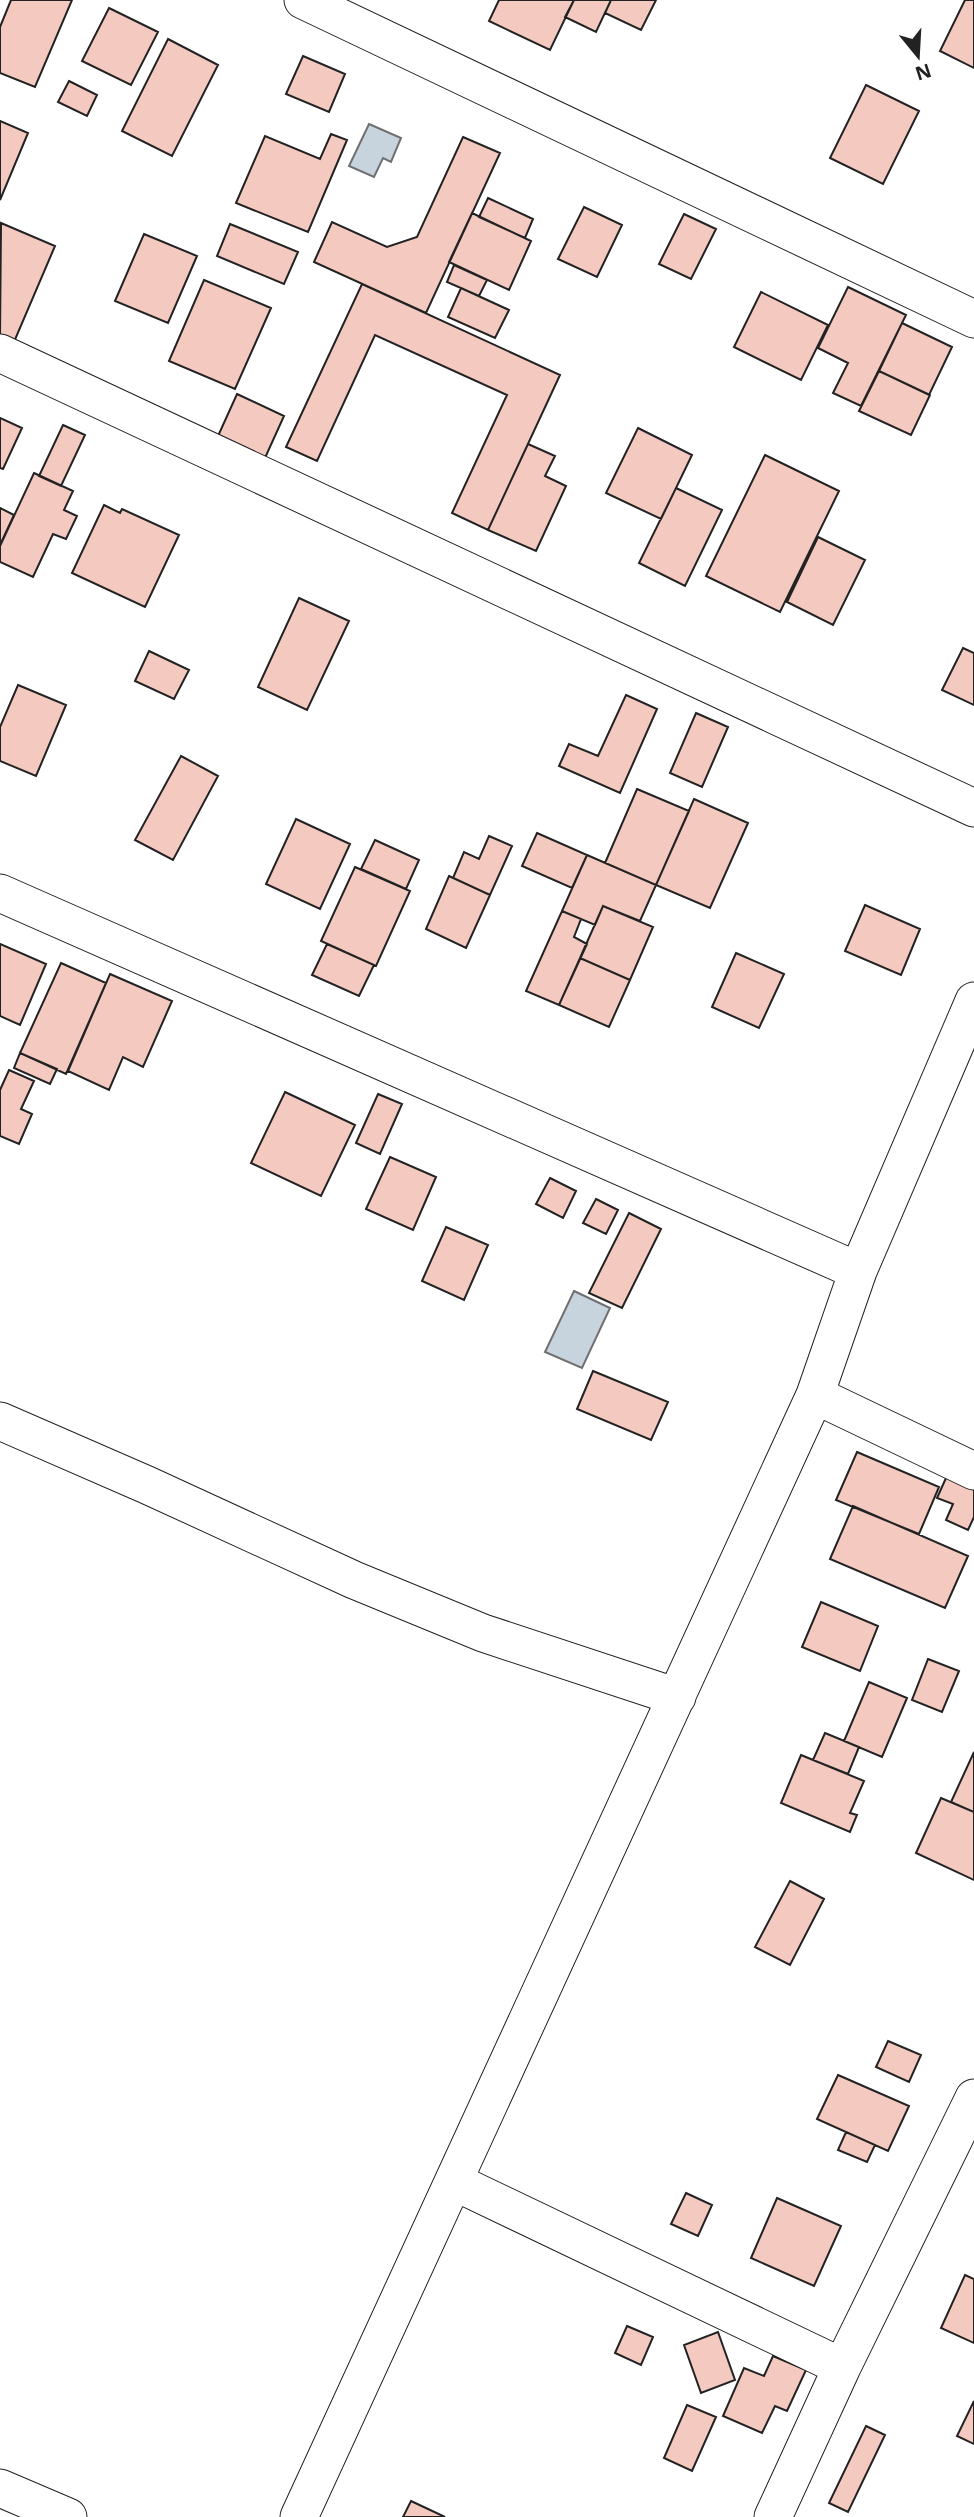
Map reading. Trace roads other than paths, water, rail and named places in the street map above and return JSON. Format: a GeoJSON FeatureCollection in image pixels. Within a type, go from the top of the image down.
{"type":"FeatureCollection","features":[{"type":"Feature","properties":{"kind":"street"},"geometry":{"type":"LineString","coordinates":[[303,0],[974,318]]}},
{"type":"Feature","properties":{"kind":"street"},"geometry":{"type":"LineString","coordinates":[[0,353],[974,808]]}},
{"type":"Feature","properties":{"kind":"street"},"geometry":{"type":"LineString","coordinates":[[0,892],[858,1271]]}},
{"type":"Feature","properties":{"kind":"street"},"geometry":{"type":"LineString","coordinates":[[299,2517],[815,1395],[858,1271],[974,1001]]}},
{"type":"Feature","properties":{"kind":"street"},"geometry":{"type":"LineString","coordinates":[[815,1395],[974,1471]]}},
{"type":"Feature","properties":{"kind":"street"},"geometry":{"type":"LineString","coordinates":[[0,1421],[418,1607],[483,1633],[677,1697]]}},
{"type":"Feature","properties":{"kind":"street"},"geometry":{"type":"LineString","coordinates":[[773,2517],[842,2367],[974,2098]]}},
{"type":"Feature","properties":{"kind":"street"},"geometry":{"type":"LineString","coordinates":[[455,2182],[842,2367]]}},
{"type":"Feature","properties":{"kind":"street"},"geometry":{"type":"LineString","coordinates":[[0,2488],[68,2517]]}}]}
